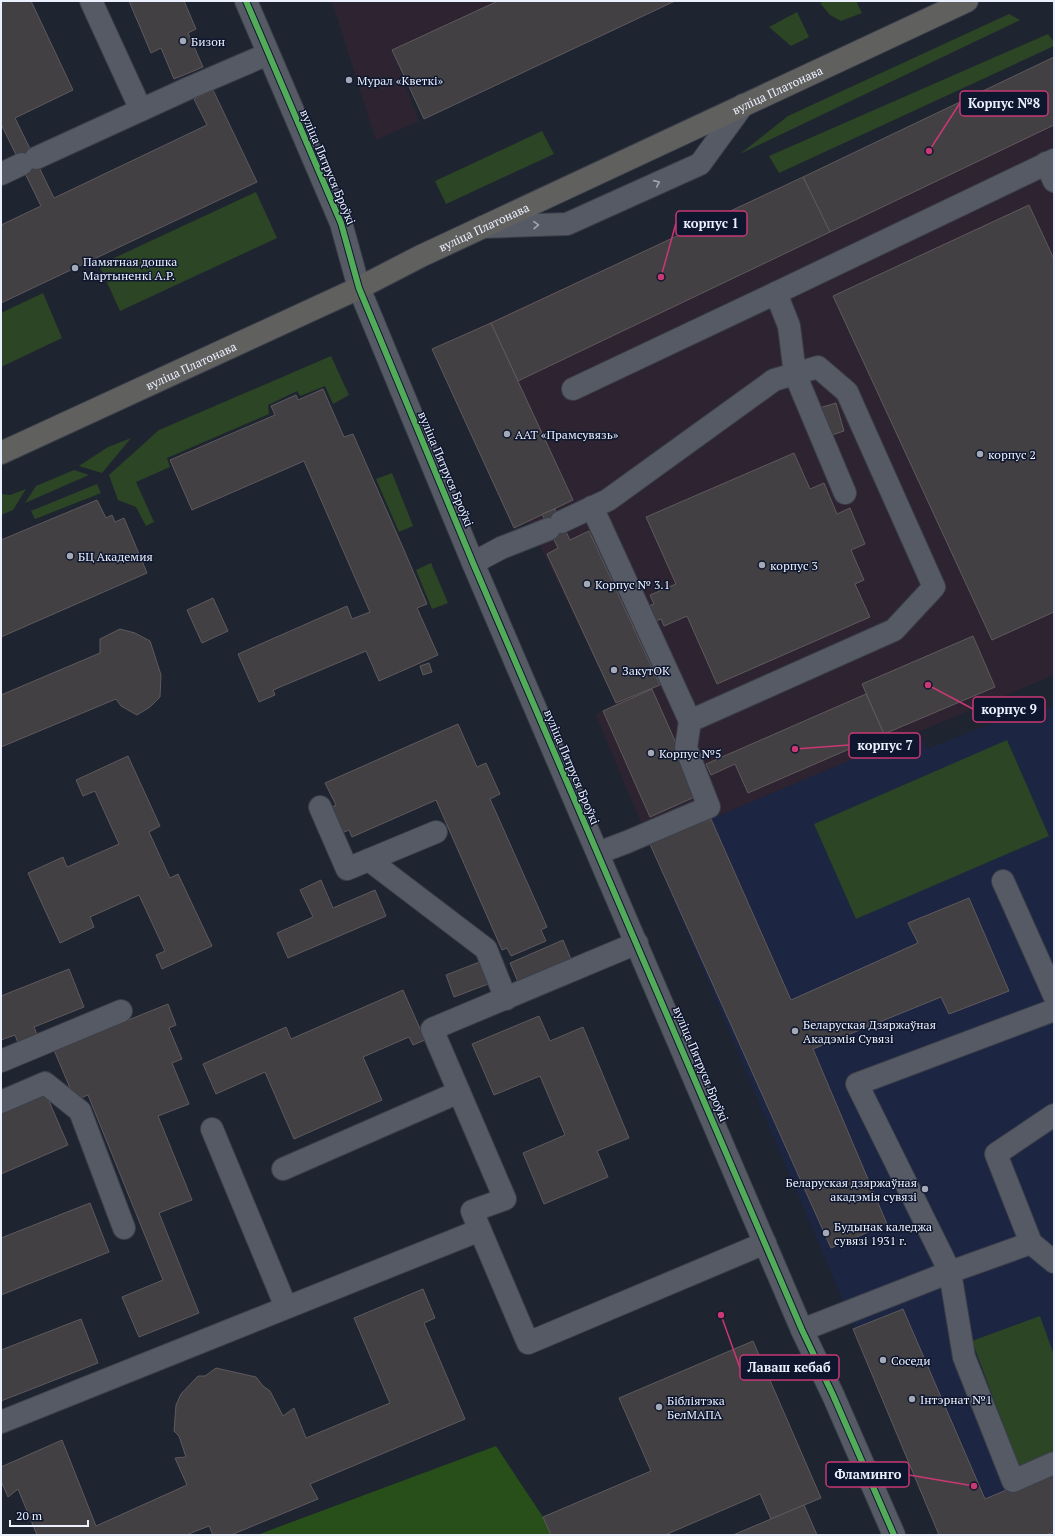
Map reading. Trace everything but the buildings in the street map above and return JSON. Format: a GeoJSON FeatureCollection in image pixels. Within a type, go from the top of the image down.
{"type":"FeatureCollection","features":[{"type":"Feature","properties":{"kind":"main road","name":"вуліца Платонава"},"geometry":{"type":"LineString","coordinates":[[1,453],[359,288],[483,227],[967,1]]}},
{"type":"Feature","properties":{"kind":"street"},"geometry":{"type":"LineString","coordinates":[[91,1],[141,110]]}},
{"type":"Feature","properties":{"kind":"street","name":"вуліца Пятруся Броўкі"},"geometry":{"type":"LineString","coordinates":[[246,1],[341,223],[359,288],[473,563],[802,1330],[833,1395],[894,1535]]}},
{"type":"Feature","properties":{"kind":"street"},"geometry":{"type":"LineString","coordinates":[[1,174],[268,54]]}},
{"type":"Feature","properties":{"kind":"street"},"geometry":{"type":"LineString","coordinates":[[483,227],[567,224],[700,164],[743,105]]}},
{"type":"Feature","properties":{"kind":"street"},"geometry":{"type":"LineString","coordinates":[[573,388],[1051,168]]}},
{"type":"Feature","properties":{"kind":"street"},"geometry":{"type":"LineString","coordinates":[[776,294],[788,326],[795,374],[845,492]]}},
{"type":"Feature","properties":{"kind":"street"},"geometry":{"type":"LineString","coordinates":[[473,563],[501,548],[555,526],[608,500],[774,380],[818,367],[847,392],[934,587],[894,630],[690,721]]}},
{"type":"Feature","properties":{"kind":"street"},"geometry":{"type":"LineString","coordinates":[[592,507],[690,721],[686,748],[709,807],[598,853]]}},
{"type":"Feature","properties":{"kind":"street"},"geometry":{"type":"LineString","coordinates":[[320,807],[348,869],[436,832]]}},
{"type":"Feature","properties":{"kind":"street"},"geometry":{"type":"LineString","coordinates":[[369,860],[486,949],[506,999]]}},
{"type":"Feature","properties":{"kind":"street"},"geometry":{"type":"LineString","coordinates":[[1003,881],[1054,995]]}},
{"type":"Feature","properties":{"kind":"street"},"geometry":{"type":"LineString","coordinates":[[637,944],[432,1029],[505,1199],[472,1211],[528,1343],[765,1243]]}},
{"type":"Feature","properties":{"kind":"street"},"geometry":{"type":"LineString","coordinates":[[1054,1010],[857,1084],[950,1272],[964,1357],[1013,1481],[1054,1463]]}},
{"type":"Feature","properties":{"kind":"street"},"geometry":{"type":"LineString","coordinates":[[1,1061],[121,1011]]}},
{"type":"Feature","properties":{"kind":"street"},"geometry":{"type":"LineString","coordinates":[[1,1102],[45,1083],[80,1111],[124,1228]]}},
{"type":"Feature","properties":{"kind":"street"},"geometry":{"type":"LineString","coordinates":[[283,1169],[459,1092]]}},
{"type":"Feature","properties":{"kind":"street"},"geometry":{"type":"LineString","coordinates":[[1054,1115],[996,1154],[1031,1243],[1054,1262]]}},
{"type":"Feature","properties":{"kind":"street"},"geometry":{"type":"LineString","coordinates":[[212,1128],[286,1307]]}},
{"type":"Feature","properties":{"kind":"street"},"geometry":{"type":"LineString","coordinates":[[1,1422],[480,1230]]}},
{"type":"Feature","properties":{"kind":"street"},"geometry":{"type":"LineString","coordinates":[[802,1330],[950,1272],[1031,1243]]}},
{"type":"Feature","properties":{"kind":"shaded area"},"geometry":{"type":"Polygon","coordinates":[[[332,1],[498,1],[392,50],[419,121],[376,140],[332,1]]]}},
{"type":"Feature","properties":{"kind":"shaded area","name":"ААТ «Прамсувязь»"},"geometry":{"type":"Polygon","coordinates":[[[1054,57],[1054,675],[711,819],[649,842],[596,715],[616,703],[528,521],[514,528],[432,349],[803,177],[1054,57]]]}},
{"type":"Feature","properties":{"kind":"shaded area","name":"Беларуская дзяржаўная акадэмія сувязі"},"geometry":{"type":"Polygon","coordinates":[[[1039,705],[1054,709],[1054,1535],[942,1535],[649,842],[711,819],[918,732],[927,749],[1039,705]]]}},
{"type":"Feature","properties":{"kind":"green space"},"geometry":{"type":"Polygon","coordinates":[[[825,1],[856,1],[862,13],[841,21],[830,15],[820,3],[825,1]]]}},
{"type":"Feature","properties":{"kind":"green space"},"geometry":{"type":"Polygon","coordinates":[[[797,12],[809,37],[791,46],[769,27],[797,12]]]}},
{"type":"Feature","properties":{"kind":"green space"},"geometry":{"type":"Polygon","coordinates":[[[1009,14],[1020,20],[740,154],[788,116],[1009,14]]]}},
{"type":"Feature","properties":{"kind":"green space"},"geometry":{"type":"Polygon","coordinates":[[[1048,34],[1054,42],[1054,46],[779,173],[769,156],[1048,34]]]}},
{"type":"Feature","properties":{"kind":"green space"},"geometry":{"type":"Polygon","coordinates":[[[542,131],[554,154],[446,204],[435,181],[542,131]]]}},
{"type":"Feature","properties":{"kind":"green space"},"geometry":{"type":"Polygon","coordinates":[[[256,192],[277,238],[120,311],[99,265],[256,192]]]}},
{"type":"Feature","properties":{"kind":"green space"},"geometry":{"type":"Polygon","coordinates":[[[43,293],[62,338],[1,367],[1,313],[43,293]]]}},
{"type":"Feature","properties":{"kind":"green space"},"geometry":{"type":"Polygon","coordinates":[[[331,356],[349,395],[333,404],[325,386],[300,396],[297,391],[268,405],[269,414],[167,458],[170,467],[136,482],[154,522],[146,526],[136,507],[118,500],[109,475],[159,430],[331,356]]]}},
{"type":"Feature","properties":{"kind":"green space"},"geometry":{"type":"Polygon","coordinates":[[[131,438],[102,473],[79,466],[108,447],[131,438]]]}},
{"type":"Feature","properties":{"kind":"green space"},"geometry":{"type":"Polygon","coordinates":[[[74,470],[89,475],[25,503],[36,486],[74,470]]]}},
{"type":"Feature","properties":{"kind":"green space"},"geometry":{"type":"Polygon","coordinates":[[[392,473],[413,526],[399,532],[376,479],[392,473]]]}},
{"type":"Feature","properties":{"kind":"green space"},"geometry":{"type":"Polygon","coordinates":[[[97,484],[101,493],[35,519],[31,511],[97,484]]]}},
{"type":"Feature","properties":{"kind":"green space"},"geometry":{"type":"Polygon","coordinates":[[[26,489],[13,510],[1,515],[1,494],[10,495],[26,489]]]}},
{"type":"Feature","properties":{"kind":"green space"},"geometry":{"type":"Polygon","coordinates":[[[431,563],[448,603],[432,609],[416,570],[431,563]]]}},
{"type":"Feature","properties":{"kind":"green space"},"geometry":{"type":"Polygon","coordinates":[[[1007,740],[1049,836],[856,919],[814,824],[1007,740]]]}},
{"type":"Feature","properties":{"kind":"green space"},"geometry":{"type":"Polygon","coordinates":[[[1040,1316],[1054,1355],[1054,1460],[1021,1472],[972,1341],[1040,1316]]]}},
{"type":"Feature","properties":{"kind":"green space"},"geometry":{"type":"Polygon","coordinates":[[[496,1446],[543,1517],[551,1535],[257,1535],[496,1446]]]}},
{"type":"Feature","properties":{"kind":"cycle path"},"geometry":{"type":"LineString","coordinates":[[246,1],[341,223],[359,288],[473,563],[802,1330],[833,1395],[894,1535]]}},
{"type":"Feature","properties":{"kind":"place","name":"Бизон"},"geometry":{"type":"Point","coordinates":[183,41]}},
{"type":"Feature","properties":{"kind":"place","name":"Мурал «Кветкі»"},"geometry":{"type":"Point","coordinates":[349,80]}},
{"type":"Feature","properties":{"kind":"place","name":"Корпус №8"},"geometry":{"type":"Point","coordinates":[929,151]}},
{"type":"Feature","properties":{"kind":"place","name":"Памятная дошка Мартыненкі А.Р."},"geometry":{"type":"Point","coordinates":[75,268]}},
{"type":"Feature","properties":{"kind":"place","name":"корпус 1"},"geometry":{"type":"Point","coordinates":[661,277]}},
{"type":"Feature","properties":{"kind":"place","name":"ААТ «Прамсувязь»"},"geometry":{"type":"Point","coordinates":[507,434]}},
{"type":"Feature","properties":{"kind":"place","name":"корпус 2"},"geometry":{"type":"Point","coordinates":[980,454]}},
{"type":"Feature","properties":{"kind":"place","name":"БЦ Академия"},"geometry":{"type":"Point","coordinates":[70,556]}},
{"type":"Feature","properties":{"kind":"place","name":"корпус 3"},"geometry":{"type":"Point","coordinates":[762,565]}},
{"type":"Feature","properties":{"kind":"place","name":"Корпус № 3.1"},"geometry":{"type":"Point","coordinates":[587,584]}},
{"type":"Feature","properties":{"kind":"place","name":"ЗакутОК"},"geometry":{"type":"Point","coordinates":[614,670]}},
{"type":"Feature","properties":{"kind":"place","name":"корпус 9"},"geometry":{"type":"Point","coordinates":[928,685]}},
{"type":"Feature","properties":{"kind":"place","name":"корпус 7"},"geometry":{"type":"Point","coordinates":[795,749]}},
{"type":"Feature","properties":{"kind":"place","name":"Корпус №5"},"geometry":{"type":"Point","coordinates":[651,753]}},
{"type":"Feature","properties":{"kind":"place","name":"Беларуская Дзяржаўная Акадэмія Сувязі"},"geometry":{"type":"Point","coordinates":[795,1031]}},
{"type":"Feature","properties":{"kind":"place","name":"Беларуская дзяржаўная акадэмія сувязі"},"geometry":{"type":"Point","coordinates":[925,1189]}},
{"type":"Feature","properties":{"kind":"place","name":"Будынак каледжа сувязі 1931 г."},"geometry":{"type":"Point","coordinates":[826,1233]}},
{"type":"Feature","properties":{"kind":"place","name":"Лаваш кебаб"},"geometry":{"type":"Point","coordinates":[721,1315]}},
{"type":"Feature","properties":{"kind":"place","name":"Соседи"},"geometry":{"type":"Point","coordinates":[883,1360]}},
{"type":"Feature","properties":{"kind":"place","name":"Інтэрнат №1"},"geometry":{"type":"Point","coordinates":[912,1399]}},
{"type":"Feature","properties":{"kind":"place","name":"Бібліятэка БелМАПА"},"geometry":{"type":"Point","coordinates":[659,1407]}},
{"type":"Feature","properties":{"kind":"place","name":"Фламинго"},"geometry":{"type":"Point","coordinates":[974,1486]}}]}
